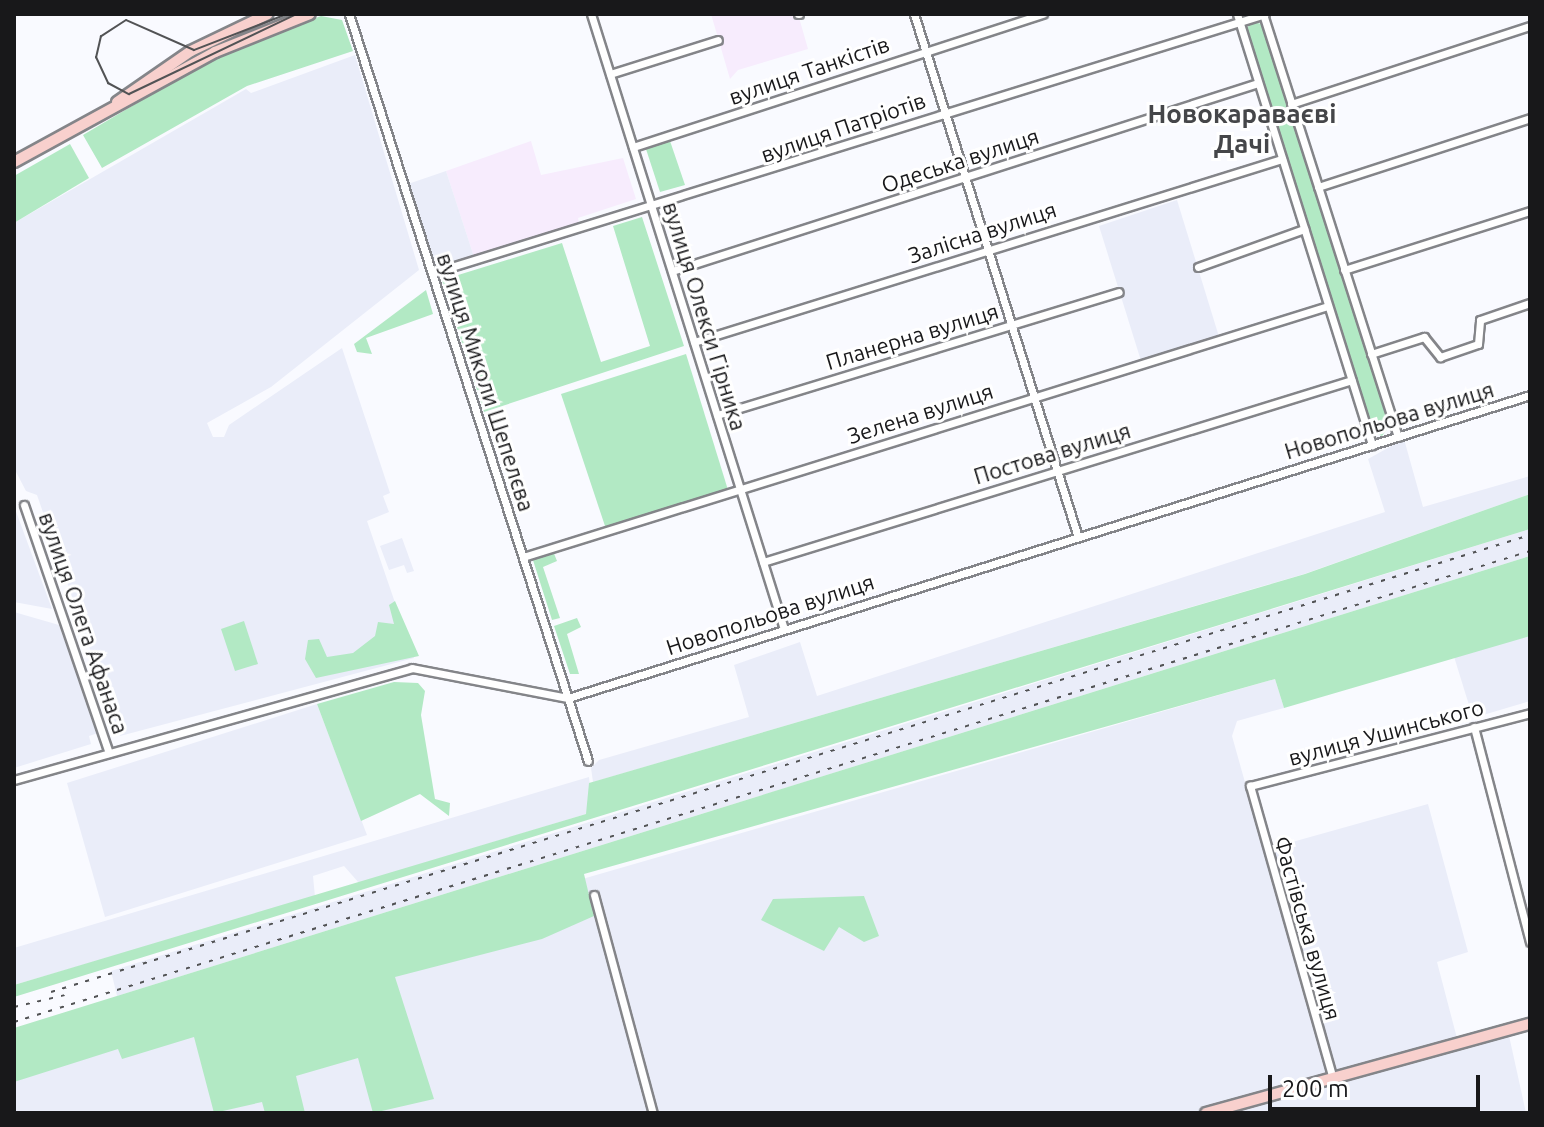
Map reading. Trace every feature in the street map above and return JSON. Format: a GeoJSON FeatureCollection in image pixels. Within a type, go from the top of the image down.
{"type":"FeatureCollection","features":[{"type":"Feature","properties":{"kind":"main road"},"geometry":{"type":"LineString","coordinates":[[14,162],[117,102],[191,51],[268,14]]}},
{"type":"Feature","properties":{"kind":"main road"},"geometry":{"type":"LineString","coordinates":[[117,102],[310,14]]}},
{"type":"Feature","properties":{"kind":"main road"},"geometry":{"type":"LineString","coordinates":[[1206,1113],[1530,1024]]}},
{"type":"Feature","properties":{"kind":"street","name":"вулиця Миколи Шепелєва"},"geometry":{"type":"LineString","coordinates":[[349,14],[588,761]]}},
{"type":"Feature","properties":{"kind":"street","name":"вулиця Олекси Гірника"},"geometry":{"type":"LineString","coordinates":[[591,14],[784,629]]}},
{"type":"Feature","properties":{"kind":"street"},"geometry":{"type":"LineString","coordinates":[[914,14],[1077,534]]}},
{"type":"Feature","properties":{"kind":"street","name":"вулиця Танкістів"},"geometry":{"type":"LineString","coordinates":[[633,147],[1043,14]]}},
{"type":"Feature","properties":{"kind":"street"},"geometry":{"type":"LineString","coordinates":[[1237,14],[1372,445]]}},
{"type":"Feature","properties":{"kind":"street","name":"вулиця Патріотів"},"geometry":{"type":"LineString","coordinates":[[432,273],[652,208],[944,112],[1263,14]]}},
{"type":"Feature","properties":{"kind":"street"},"geometry":{"type":"LineString","coordinates":[[1263,14],[1398,437]]}},
{"type":"Feature","properties":{"kind":"street"},"geometry":{"type":"LineString","coordinates":[[1291,104],[1530,26]]}},
{"type":"Feature","properties":{"kind":"street"},"geometry":{"type":"LineString","coordinates":[[610,74],[718,40]]}},
{"type":"Feature","properties":{"kind":"street","name":"Одеська вулиця"},"geometry":{"type":"LineString","coordinates":[[672,271],[1258,83]]}},
{"type":"Feature","properties":{"kind":"street"},"geometry":{"type":"LineString","coordinates":[[1318,187],[1530,118]]}},
{"type":"Feature","properties":{"kind":"street","name":"Залісна вулиця"},"geometry":{"type":"LineString","coordinates":[[694,342],[1282,159]]}},
{"type":"Feature","properties":{"kind":"street"},"geometry":{"type":"LineString","coordinates":[[1344,270],[1530,211]]}},
{"type":"Feature","properties":{"kind":"street"},"geometry":{"type":"LineString","coordinates":[[1198,267],[1304,229]]}},
{"type":"Feature","properties":{"kind":"street","name":"Планерна вулиця"},"geometry":{"type":"LineString","coordinates":[[717,415],[1119,292]]}},
{"type":"Feature","properties":{"kind":"street"},"geometry":{"type":"LineString","coordinates":[[1371,354],[1424,337],[1440,357],[1478,344],[1480,320],[1530,303]]}},
{"type":"Feature","properties":{"kind":"street","name":"Зелена вулиця"},"geometry":{"type":"LineString","coordinates":[[523,557],[1328,306]]}},
{"type":"Feature","properties":{"kind":"street","name":"Постова вулиця"},"geometry":{"type":"LineString","coordinates":[[763,562],[1352,380]]}},
{"type":"Feature","properties":{"kind":"street","name":"Новопольова вулиця"},"geometry":{"type":"LineString","coordinates":[[14,780],[412,668],[568,698],[1077,534],[1530,395]]}},
{"type":"Feature","properties":{"kind":"street","name":"вулиця Олега Афанаса"},"geometry":{"type":"LineString","coordinates":[[24,505],[109,753]]}},
{"type":"Feature","properties":{"kind":"street","name":"вулиця Ушинського"},"geometry":{"type":"LineString","coordinates":[[1250,786],[1530,713]]}},
{"type":"Feature","properties":{"kind":"street"},"geometry":{"type":"LineString","coordinates":[[1474,727],[1530,942]]}},
{"type":"Feature","properties":{"kind":"street","name":"Фастівська вулиця"},"geometry":{"type":"LineString","coordinates":[[1250,786],[1333,1079]]}},
{"type":"Feature","properties":{"kind":"street"},"geometry":{"type":"LineString","coordinates":[[594,895],[653,1113]]}},
{"type":"Feature","properties":{"kind":"shaded area"},"geometry":{"type":"Polygon","coordinates":[[[711,14],[798,14],[808,49],[738,70],[730,79],[711,14]]]}},
{"type":"Feature","properties":{"kind":"shaded area"},"geometry":{"type":"Polygon","coordinates":[[[355,55],[419,270],[271,387],[207,423],[213,437],[224,437],[229,425],[342,348],[390,493],[383,496],[389,512],[367,521],[414,658],[120,736],[37,495],[26,491],[14,468],[14,223],[246,89],[251,93],[355,55]]]}},
{"type":"Feature","properties":{"kind":"shaded area"},"geometry":{"type":"Polygon","coordinates":[[[531,141],[541,175],[623,158],[636,199],[578,218],[580,227],[475,260],[446,171],[531,141]]]}},
{"type":"Feature","properties":{"kind":"shaded area"},"geometry":{"type":"Polygon","coordinates":[[[446,171],[475,260],[437,269],[408,184],[446,171]]]}},
{"type":"Feature","properties":{"kind":"shaded area"},"geometry":{"type":"Polygon","coordinates":[[[1177,200],[1220,340],[1142,364],[1099,226],[1177,200]]]}},
{"type":"Feature","properties":{"kind":"shaded area"},"geometry":{"type":"Polygon","coordinates":[[[1404,439],[1423,507],[1530,476],[1530,494],[1304,574],[593,782],[591,768],[599,760],[749,717],[734,665],[800,642],[817,696],[1385,512],[1368,459],[1404,439]]]}},
{"type":"Feature","properties":{"kind":"shaded area"},"geometry":{"type":"Polygon","coordinates":[[[14,506],[52,609],[14,602],[14,506]]]}},
{"type":"Feature","properties":{"kind":"shaded area"},"geometry":{"type":"Polygon","coordinates":[[[1530,529],[1530,556],[117,996],[111,971],[1530,529]]]}},
{"type":"Feature","properties":{"kind":"shaded area"},"geometry":{"type":"Polygon","coordinates":[[[402,538],[414,571],[407,573],[404,565],[389,570],[380,546],[402,538]]]}},
{"type":"Feature","properties":{"kind":"shaded area"},"geometry":{"type":"Polygon","coordinates":[[[1530,606],[1530,701],[1473,718],[1447,634],[1530,606]]]}},
{"type":"Feature","properties":{"kind":"shaded area"},"geometry":{"type":"Polygon","coordinates":[[[14,612],[59,625],[98,733],[89,736],[91,744],[14,768],[14,612]]]}},
{"type":"Feature","properties":{"kind":"shaded area"},"geometry":{"type":"Polygon","coordinates":[[[1275,679],[1284,708],[1237,721],[1232,736],[1264,850],[1428,804],[1468,952],[1437,962],[1458,1042],[1508,1031],[1526,1113],[14,1113],[14,1043],[1275,679]]]}},
{"type":"Feature","properties":{"kind":"shaded area"},"geometry":{"type":"Polygon","coordinates":[[[317,704],[367,835],[105,917],[67,783],[317,704]]]}},
{"type":"Feature","properties":{"kind":"shaded area"},"geometry":{"type":"Polygon","coordinates":[[[589,777],[592,806],[586,814],[359,883],[344,866],[313,876],[315,897],[14,985],[14,948],[589,777]]]}},
{"type":"Feature","properties":{"kind":"green space"},"geometry":{"type":"Polygon","coordinates":[[[321,16],[342,20],[353,51],[247,86],[102,168],[83,135],[220,54],[321,16]]]}},
{"type":"Feature","properties":{"kind":"green space"},"geometry":{"type":"Polygon","coordinates":[[[1252,21],[1264,25],[1305,151],[1389,427],[1382,436],[1372,432],[1245,31],[1252,21]]]}},
{"type":"Feature","properties":{"kind":"green space"},"geometry":{"type":"Polygon","coordinates":[[[669,138],[685,185],[660,192],[645,146],[669,138]]]}},
{"type":"Feature","properties":{"kind":"green space"},"geometry":{"type":"Polygon","coordinates":[[[70,144],[89,178],[14,223],[14,176],[70,144]]]}},
{"type":"Feature","properties":{"kind":"green space"},"geometry":{"type":"Polygon","coordinates":[[[642,217],[684,346],[484,412],[442,280],[562,243],[601,362],[650,346],[613,226],[642,217]]]}},
{"type":"Feature","properties":{"kind":"green space"},"geometry":{"type":"Polygon","coordinates":[[[426,290],[433,314],[366,338],[372,354],[357,352],[354,344],[426,290]]]}},
{"type":"Feature","properties":{"kind":"green space"},"geometry":{"type":"Polygon","coordinates":[[[686,354],[728,490],[606,529],[561,394],[686,354]]]}},
{"type":"Feature","properties":{"kind":"green space"},"geometry":{"type":"Polygon","coordinates":[[[1530,494],[1530,529],[14,997],[14,985],[586,814],[589,783],[1305,574],[1530,494]]]}},
{"type":"Feature","properties":{"kind":"green space"},"geometry":{"type":"Polygon","coordinates":[[[553,551],[557,561],[543,567],[560,618],[552,620],[532,557],[553,551]]]}},
{"type":"Feature","properties":{"kind":"green space"},"geometry":{"type":"Polygon","coordinates":[[[1530,556],[1530,636],[1284,708],[1275,679],[584,874],[594,916],[542,939],[395,977],[434,1099],[373,1113],[358,1058],[296,1076],[305,1113],[265,1113],[262,1102],[214,1113],[194,1037],[122,1059],[118,1049],[14,1082],[14,1028],[1530,556]]]}},
{"type":"Feature","properties":{"kind":"green space"},"geometry":{"type":"Polygon","coordinates":[[[395,601],[419,656],[316,678],[305,659],[308,640],[319,639],[327,657],[353,653],[375,636],[378,622],[394,624],[389,605],[395,601]]]}},
{"type":"Feature","properties":{"kind":"green space"},"geometry":{"type":"Polygon","coordinates":[[[577,618],[581,627],[567,634],[579,674],[570,674],[554,626],[577,618]]]}},
{"type":"Feature","properties":{"kind":"green space"},"geometry":{"type":"Polygon","coordinates":[[[244,621],[258,664],[235,671],[221,629],[244,621]]]}},
{"type":"Feature","properties":{"kind":"green space"},"geometry":{"type":"Polygon","coordinates":[[[394,682],[418,683],[425,691],[421,715],[435,799],[450,803],[449,816],[420,794],[361,821],[317,704],[394,682]]]}},
{"type":"Feature","properties":{"kind":"green space"},"geometry":{"type":"Polygon","coordinates":[[[864,896],[879,936],[864,942],[839,927],[824,951],[761,920],[773,899],[864,896]]]}},
{"type":"Feature","properties":{"kind":"tram line"},"geometry":{"type":"LineString","coordinates":[[287,14],[194,50],[126,20],[101,36],[96,57],[108,83],[129,94],[297,14]]}},
{"type":"Feature","properties":{"kind":"railway"},"geometry":{"type":"LineString","coordinates":[[51,992],[1530,535]]}},
{"type":"Feature","properties":{"kind":"railway"},"geometry":{"type":"LineString","coordinates":[[14,1022],[1530,551]]}},
{"type":"Feature","properties":{"kind":"railway"},"geometry":{"type":"LineString","coordinates":[[14,1007],[65,995]]}},
{"type":"Feature","properties":{"kind":"district","name":"Новокараваєві Дачі"},"geometry":{"type":"Point","coordinates":[1242,129]}}]}
